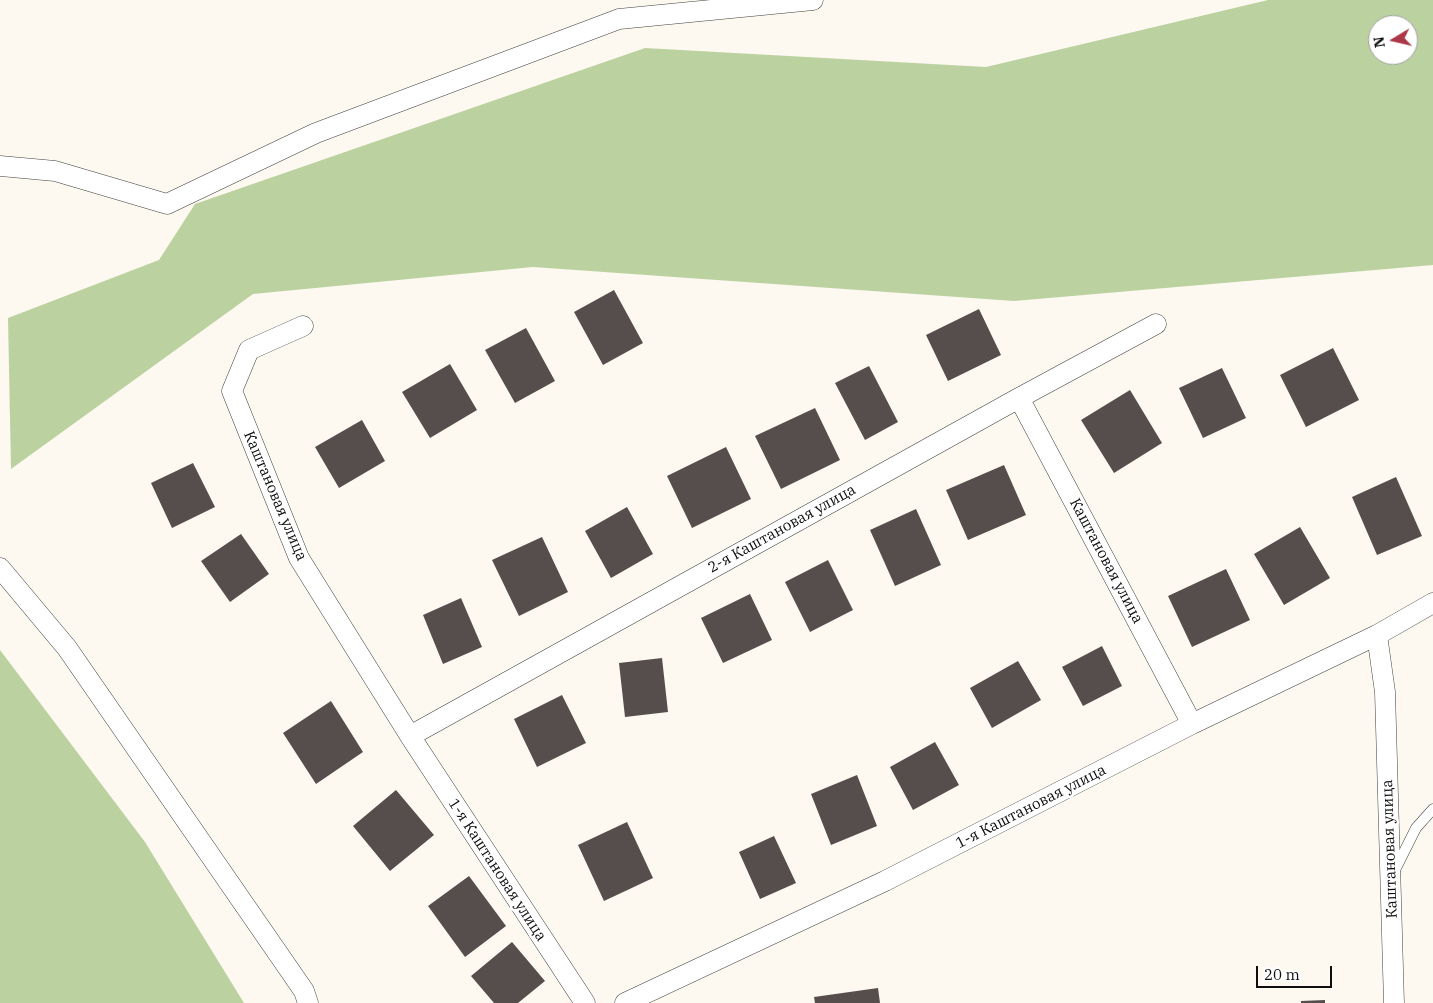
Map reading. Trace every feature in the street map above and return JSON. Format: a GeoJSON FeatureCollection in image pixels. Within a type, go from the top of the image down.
{"type":"FeatureCollection","features":[{"type":"Feature","properties":{"kind":"street"},"geometry":{"type":"LineString","coordinates":[[0,166],[55,171],[168,204],[316,132],[619,19],[813,0]]}},
{"type":"Feature","properties":{"kind":"street","name":"2-я Каштановая улица"},"geometry":{"type":"LineString","coordinates":[[410,736],[1156,324]]}},
{"type":"Feature","properties":{"kind":"street","name":"Каштановая улица"},"geometry":{"type":"LineString","coordinates":[[303,326],[249,350],[232,391],[299,558],[410,736]]}},
{"type":"Feature","properties":{"kind":"street","name":"Каштановая улица"},"geometry":{"type":"LineString","coordinates":[[1019,398],[1192,724]]}},
{"type":"Feature","properties":{"kind":"street"},"geometry":{"type":"LineString","coordinates":[[0,568],[67,648],[304,991],[308,1003]]}},
{"type":"Feature","properties":{"kind":"street","name":"1-я Каштановая улица"},"geometry":{"type":"LineString","coordinates":[[625,1003],[885,881],[1192,724],[1376,636],[1433,602]]}},
{"type":"Feature","properties":{"kind":"street","name":"Каштановая улица"},"geometry":{"type":"LineString","coordinates":[[1376,636],[1386,692],[1394,1003]]}},
{"type":"Feature","properties":{"kind":"street","name":"1-я Каштановая улица"},"geometry":{"type":"LineString","coordinates":[[410,736],[585,1003]]}},
{"type":"Feature","properties":{"kind":"lane"},"geometry":{"type":"LineString","coordinates":[[1390,880],[1416,828],[1433,809]]}},
{"type":"Feature","properties":{"kind":"green space"},"geometry":{"type":"Polygon","coordinates":[[[1268,0],[1433,0],[1433,265],[1014,301],[533,267],[253,294],[11,469],[8,318],[159,260],[195,204],[645,48],[986,67],[1268,0]]]}},
{"type":"Feature","properties":{"kind":"green space"},"geometry":{"type":"Polygon","coordinates":[[[0,650],[145,842],[244,1003],[0,1003],[0,650]]]}},
{"type":"Feature","properties":{"kind":"building"},"geometry":{"type":"Polygon","coordinates":[[[614,290],[643,343],[603,365],[574,312],[614,290]]]}},
{"type":"Feature","properties":{"kind":"building"},"geometry":{"type":"Polygon","coordinates":[[[979,309],[1001,355],[948,381],[926,335],[979,309]]]}},
{"type":"Feature","properties":{"kind":"building"},"geometry":{"type":"Polygon","coordinates":[[[526,328],[555,381],[515,403],[485,350],[526,328]]]}},
{"type":"Feature","properties":{"kind":"building"},"geometry":{"type":"Polygon","coordinates":[[[1333,348],[1359,400],[1306,427],[1280,375],[1333,348]]]}},
{"type":"Feature","properties":{"kind":"building"},"geometry":{"type":"Polygon","coordinates":[[[450,364],[477,410],[430,438],[402,392],[450,364]]]}},
{"type":"Feature","properties":{"kind":"building"},"geometry":{"type":"Polygon","coordinates":[[[869,366],[898,422],[865,440],[835,383],[869,366]]]}},
{"type":"Feature","properties":{"kind":"building"},"geometry":{"type":"Polygon","coordinates":[[[1222,368],[1246,418],[1203,438],[1179,388],[1222,368]]]}},
{"type":"Feature","properties":{"kind":"building"},"geometry":{"type":"Polygon","coordinates":[[[1130,390],[1162,443],[1114,473],[1081,420],[1130,390]]]}},
{"type":"Feature","properties":{"kind":"building"},"geometry":{"type":"Polygon","coordinates":[[[815,408],[840,460],[781,489],[755,436],[815,408]]]}},
{"type":"Feature","properties":{"kind":"building"},"geometry":{"type":"Polygon","coordinates":[[[362,420],[385,461],[339,488],[315,447],[362,420]]]}},
{"type":"Feature","properties":{"kind":"building"},"geometry":{"type":"Polygon","coordinates":[[[726,447],[751,499],[692,528],[667,476],[726,447]]]}},
{"type":"Feature","properties":{"kind":"building"},"geometry":{"type":"Polygon","coordinates":[[[193,463],[215,507],[172,528],[151,483],[193,463]]]}},
{"type":"Feature","properties":{"kind":"building"},"geometry":{"type":"Polygon","coordinates":[[[1004,465],[1026,515],[968,540],[946,490],[1004,465]]]}},
{"type":"Feature","properties":{"kind":"building"},"geometry":{"type":"Polygon","coordinates":[[[1396,477],[1422,536],[1377,555],[1352,497],[1396,477]]]}},
{"type":"Feature","properties":{"kind":"building"},"geometry":{"type":"Polygon","coordinates":[[[627,507],[653,554],[611,578],[585,531],[627,507]]]}},
{"type":"Feature","properties":{"kind":"building"},"geometry":{"type":"Polygon","coordinates":[[[916,509],[941,565],[895,586],[870,530],[916,509]]]}},
{"type":"Feature","properties":{"kind":"building"},"geometry":{"type":"Polygon","coordinates":[[[1300,527],[1330,578],[1284,605],[1254,554],[1300,527]]]}},
{"type":"Feature","properties":{"kind":"building"},"geometry":{"type":"Polygon","coordinates":[[[241,534],[269,574],[230,602],[201,561],[241,534]]]}},
{"type":"Feature","properties":{"kind":"building"},"geometry":{"type":"Polygon","coordinates":[[[542,537],[568,592],[519,616],[492,560],[542,537]]]}},
{"type":"Feature","properties":{"kind":"building"},"geometry":{"type":"Polygon","coordinates":[[[828,560],[853,610],[810,632],[785,582],[828,560]]]}},
{"type":"Feature","properties":{"kind":"building"},"geometry":{"type":"Polygon","coordinates":[[[1226,569],[1250,620],[1192,647],[1168,596],[1226,569]]]}},
{"type":"Feature","properties":{"kind":"building"},"geometry":{"type":"Polygon","coordinates":[[[750,594],[772,640],[723,663],[701,618],[750,594]]]}},
{"type":"Feature","properties":{"kind":"building"},"geometry":{"type":"Polygon","coordinates":[[[461,598],[482,647],[443,664],[423,615],[461,598]]]}},
{"type":"Feature","properties":{"kind":"building"},"geometry":{"type":"Polygon","coordinates":[[[1102,646],[1122,686],[1083,706],[1062,667],[1102,646]]]}},
{"type":"Feature","properties":{"kind":"building"},"geometry":{"type":"Polygon","coordinates":[[[662,658],[668,712],[625,717],[619,663],[662,658]]]}},
{"type":"Feature","properties":{"kind":"building"},"geometry":{"type":"Polygon","coordinates":[[[1018,661],[1041,700],[992,728],[970,688],[1018,661]]]}},
{"type":"Feature","properties":{"kind":"building"},"geometry":{"type":"Polygon","coordinates":[[[562,695],[586,743],[537,767],[514,719],[562,695]]]}},
{"type":"Feature","properties":{"kind":"building"},"geometry":{"type":"Polygon","coordinates":[[[331,701],[363,752],[316,784],[283,733],[331,701]]]}},
{"type":"Feature","properties":{"kind":"building"},"geometry":{"type":"Polygon","coordinates":[[[935,742],[959,785],[913,810],[890,767],[935,742]]]}},
{"type":"Feature","properties":{"kind":"building"},"geometry":{"type":"Polygon","coordinates":[[[857,775],[877,826],[831,845],[811,794],[857,775]]]}},
{"type":"Feature","properties":{"kind":"building"},"geometry":{"type":"Polygon","coordinates":[[[396,790],[434,835],[390,871],[353,826],[396,790]]]}},
{"type":"Feature","properties":{"kind":"building"},"geometry":{"type":"Polygon","coordinates":[[[627,822],[653,878],[604,901],[578,845],[627,822]]]}},
{"type":"Feature","properties":{"kind":"building"},"geometry":{"type":"Polygon","coordinates":[[[774,836],[796,883],[760,899],[739,852],[774,836]]]}},
{"type":"Feature","properties":{"kind":"building"},"geometry":{"type":"Polygon","coordinates":[[[469,876],[506,926],[465,957],[428,906],[469,876]]]}},
{"type":"Feature","properties":{"kind":"building"},"geometry":{"type":"Polygon","coordinates":[[[512,942],[545,981],[518,1003],[494,1003],[471,976],[512,942]]]}},
{"type":"Feature","properties":{"kind":"building"},"geometry":{"type":"Polygon","coordinates":[[[878,988],[880,1003],[815,1003],[814,997],[878,988]]]}},
{"type":"Feature","properties":{"kind":"building"},"geometry":{"type":"Polygon","coordinates":[[[1325,1000],[1325,1003],[1301,1003],[1301,1001],[1325,1000]]]}}]}
